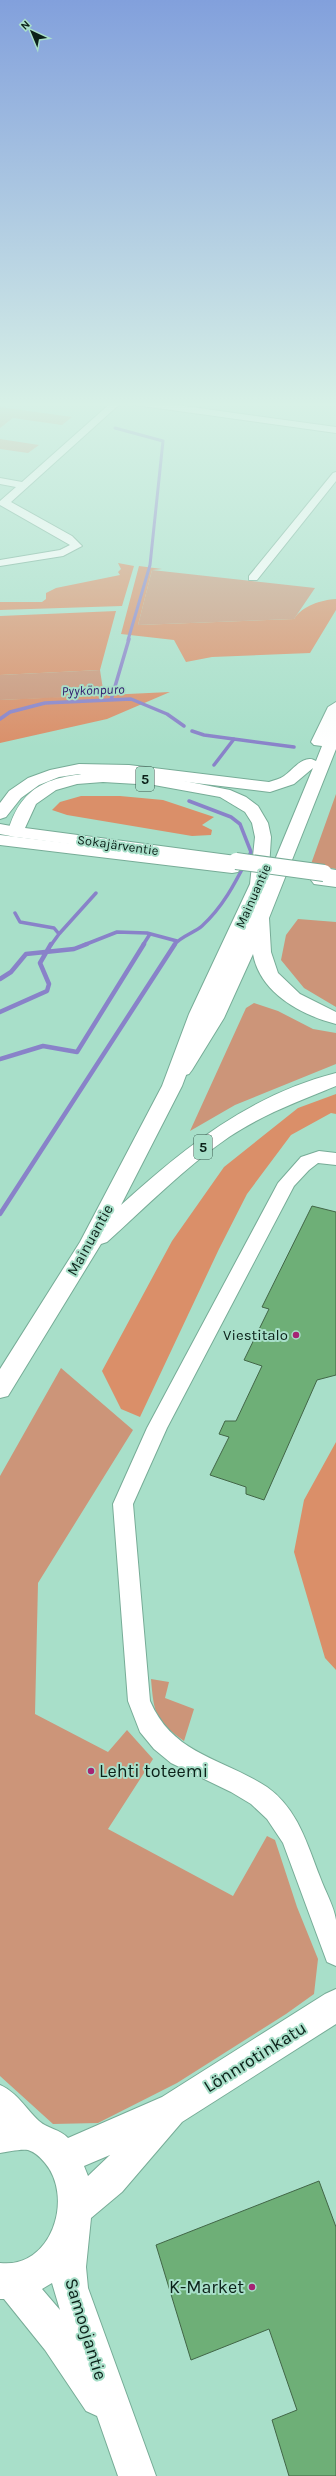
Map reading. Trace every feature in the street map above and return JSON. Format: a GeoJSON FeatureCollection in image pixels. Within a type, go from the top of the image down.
{"type":"FeatureCollection","features":[{"type":"Feature","properties":{"kind":"main road","name":"Mainuantie"},"geometry":{"type":"LineString","coordinates":[[172,1086],[199,1014],[259,884],[309,763],[336,707]]}},
{"type":"Feature","properties":{"kind":"main road","name":"Mainuantie"},"geometry":{"type":"LineString","coordinates":[[0,1389],[90,1244],[172,1086],[214,1018],[261,915],[336,730]]}},
{"type":"Feature","properties":{"kind":"main road"},"geometry":{"type":"LineString","coordinates":[[0,814],[14,795],[33,782],[65,771],[100,767],[270,786],[288,781],[309,763]]}},
{"type":"Feature","properties":{"kind":"main road","name":"5"},"geometry":{"type":"LineString","coordinates":[[6,835],[20,818],[29,801],[50,787],[75,779],[128,778],[203,788],[240,800],[252,809],[260,823],[263,837],[259,884]]}},
{"type":"Feature","properties":{"kind":"main road","name":"Sokajärventie"},"geometry":{"type":"LineString","coordinates":[[6,835],[329,878]]}},
{"type":"Feature","properties":{"kind":"main road"},"geometry":{"type":"LineString","coordinates":[[261,915],[261,948],[269,973],[278,985],[302,1004],[336,1018]]}},
{"type":"Feature","properties":{"kind":"main road","name":"5"},"geometry":{"type":"LineString","coordinates":[[90,1244],[176,1168],[221,1134],[266,1109],[336,1079]]}},
{"type":"Feature","properties":{"kind":"main road","name":"Lönnrotinkatu"},"geometry":{"type":"LineString","coordinates":[[64,2158],[174,2109],[336,2005]]}},
{"type":"Feature","properties":{"kind":"main road"},"geometry":{"type":"LineString","coordinates":[[0,2102],[14,2134],[43,2139],[64,2158]]}},
{"type":"Feature","properties":{"kind":"main road","name":"Lönnrotinkatu"},"geometry":{"type":"LineString","coordinates":[[76,2216],[174,2109]]}},
{"type":"Feature","properties":{"kind":"main road","name":"Samoojantie"},"geometry":{"type":"LineString","coordinates":[[64,2158],[73,2176],[76,2216],[68,2267],[70,2288],[119,2430],[137,2476]]}},
{"type":"Feature","properties":{"kind":"main road"},"geometry":{"type":"LineString","coordinates":[[5,2281],[39,2272],[52,2262],[66,2244],[76,2216]]}},
{"type":"Feature","properties":{"kind":"main road","name":"Samoojantie"},"geometry":{"type":"LineString","coordinates":[[5,2281],[37,2309],[78,2363],[119,2430]]}},
{"type":"Feature","properties":{"kind":"street"},"geometry":{"type":"LineString","coordinates":[[0,563],[63,553],[77,546],[68,538],[28,517]]}},
{"type":"Feature","properties":{"kind":"street"},"geometry":{"type":"LineString","coordinates":[[253,578],[303,517]]}},
{"type":"Feature","properties":{"kind":"street"},"geometry":{"type":"LineString","coordinates":[[336,1159],[324,1156],[308,1159],[287,1184],[157,1428],[123,1504],[139,1701],[142,1715],[166,1747],[262,1799],[276,1811],[290,1830],[336,1953]]}},
{"type":"Feature","properties":{"kind":"shaded area"},"geometry":{"type":"Polygon","coordinates":[[[118,563],[134,566],[122,606],[0,610],[0,602],[42,602],[46,599],[46,593],[56,588],[120,575],[118,572],[121,569],[118,563]]]}},
{"type":"Feature","properties":{"kind":"shaded area"},"geometry":{"type":"Polygon","coordinates":[[[139,566],[162,569],[152,570],[138,625],[294,619],[297,614],[312,604],[336,599],[336,610],[310,653],[212,657],[186,662],[174,640],[121,634],[139,566]]]}},
{"type":"Feature","properties":{"kind":"shaded area"},"geometry":{"type":"Polygon","coordinates":[[[152,570],[315,588],[294,619],[138,625],[152,570]]]}},
{"type":"Feature","properties":{"kind":"shaded area"},"geometry":{"type":"Polygon","coordinates":[[[116,611],[100,670],[0,675],[0,616],[116,611]]]}},
{"type":"Feature","properties":{"kind":"shaded area"},"geometry":{"type":"Polygon","coordinates":[[[100,670],[104,696],[0,700],[0,675],[100,670]]]}},
{"type":"Feature","properties":{"kind":"shaded area"},"geometry":{"type":"Polygon","coordinates":[[[170,692],[107,719],[0,743],[0,700],[170,692]]]}},
{"type":"Feature","properties":{"kind":"shaded area"},"geometry":{"type":"Polygon","coordinates":[[[336,794],[336,869],[311,864],[336,794]]]}},
{"type":"Feature","properties":{"kind":"shaded area"},"geometry":{"type":"Polygon","coordinates":[[[81,796],[120,796],[163,800],[214,817],[202,825],[212,830],[211,835],[192,836],[67,815],[52,810],[60,802],[81,796]]]}},
{"type":"Feature","properties":{"kind":"shaded area"},"geometry":{"type":"Polygon","coordinates":[[[298,919],[336,922],[336,1007],[304,988],[281,960],[286,935],[298,919]]]}},
{"type":"Feature","properties":{"kind":"shaded area"},"geometry":{"type":"Polygon","coordinates":[[[254,1003],[278,1011],[313,1029],[336,1033],[336,1064],[235,1105],[190,1131],[246,1008],[254,1003]]]}},
{"type":"Feature","properties":{"kind":"shaded area"},"geometry":{"type":"Polygon","coordinates":[[[336,1094],[336,1114],[331,1113],[291,1135],[247,1194],[219,1249],[140,1417],[121,1409],[102,1371],[172,1241],[224,1167],[298,1108],[336,1094]]]}},
{"type":"Feature","properties":{"kind":"shaded area"},"geometry":{"type":"Polygon","coordinates":[[[61,1368],[133,1430],[38,1583],[35,1714],[108,1752],[127,1730],[153,1759],[108,1829],[233,1896],[267,1836],[275,1840],[297,1907],[318,1959],[314,1994],[286,2014],[177,2083],[98,2123],[53,2124],[0,2076],[0,1476],[61,1368]]]}},
{"type":"Feature","properties":{"kind":"shaded area"},"geometry":{"type":"Polygon","coordinates":[[[336,1442],[336,1670],[325,1658],[294,1552],[304,1500],[336,1442]]]}},
{"type":"Feature","properties":{"kind":"shaded area"},"geometry":{"type":"Polygon","coordinates":[[[151,1679],[169,1682],[165,1698],[194,1709],[184,1741],[167,1727],[158,1715],[153,1700],[151,1679]]]}},
{"type":"Feature","properties":{"kind":"building","name":"Viestitalo"},"geometry":{"type":"Polygon","coordinates":[[[312,1206],[336,1212],[336,1375],[317,1380],[264,1500],[246,1494],[246,1487],[210,1475],[229,1437],[219,1434],[225,1421],[236,1421],[262,1366],[244,1360],[269,1309],[262,1307],[312,1206]]]}},
{"type":"Feature","properties":{"kind":"building","name":"K-Market"},"geometry":{"type":"Polygon","coordinates":[[[319,2181],[336,2227],[336,2476],[289,2476],[272,2420],[297,2410],[269,2329],[191,2360],[156,2245],[319,2181]]]}},
{"type":"Feature","properties":{"kind":"waterway"},"geometry":{"type":"LineString","coordinates":[[128,640],[150,565],[155,517]]}},
{"type":"Feature","properties":{"kind":"waterway"},"geometry":{"type":"LineString","coordinates":[[111,700],[129,639]]}},
{"type":"Feature","properties":{"kind":"waterway","name":"Pyykönpuro"},"geometry":{"type":"LineString","coordinates":[[111,700],[131,699],[167,714],[184,726]]}},
{"type":"Feature","properties":{"kind":"waterway","name":"Pyykönpuro"},"geometry":{"type":"LineString","coordinates":[[0,719],[10,712],[45,703],[111,700]]}},
{"type":"Feature","properties":{"kind":"waterway","name":"Pyykönpuro"},"geometry":{"type":"LineString","coordinates":[[192,731],[204,735],[234,739]]}},
{"type":"Feature","properties":{"kind":"waterway"},"geometry":{"type":"LineString","coordinates":[[214,765],[234,739]]}},
{"type":"Feature","properties":{"kind":"waterway","name":"Pyykönpuro"},"geometry":{"type":"LineString","coordinates":[[234,739],[294,747]]}},
{"type":"Feature","properties":{"kind":"waterway"},"geometry":{"type":"LineString","coordinates":[[175,944],[180,939],[202,926],[210,918],[230,891],[251,852],[240,824],[231,817],[189,801]]}},
{"type":"Feature","properties":{"kind":"waterway"},"geometry":{"type":"LineString","coordinates":[[59,934],[96,893]]}},
{"type":"Feature","properties":{"kind":"waterway"},"geometry":{"type":"LineString","coordinates":[[15,913],[20,922],[54,928],[59,934]]}},
{"type":"Feature","properties":{"kind":"waterway"},"geometry":{"type":"LineString","coordinates":[[84,945],[117,932],[147,933],[177,941]]}},
{"type":"Feature","properties":{"kind":"waterway"},"geometry":{"type":"LineString","coordinates":[[51,945],[59,934]]}},
{"type":"Feature","properties":{"kind":"waterway"},"geometry":{"type":"LineString","coordinates":[[143,945],[150,934]]}},
{"type":"Feature","properties":{"kind":"waterway"},"geometry":{"type":"LineString","coordinates":[[46,952],[51,944]]}},
{"type":"Feature","properties":{"kind":"waterway"},"geometry":{"type":"LineString","coordinates":[[46,952],[74,949],[87,944]]}},
{"type":"Feature","properties":{"kind":"waterway"},"geometry":{"type":"LineString","coordinates":[[0,1059],[43,1046],[77,1052],[144,944]]}},
{"type":"Feature","properties":{"kind":"waterway"},"geometry":{"type":"LineString","coordinates":[[0,1214],[175,944]]}},
{"type":"Feature","properties":{"kind":"waterway"},"geometry":{"type":"LineString","coordinates":[[0,979],[11,972],[26,954],[46,952]]}},
{"type":"Feature","properties":{"kind":"waterway"},"geometry":{"type":"LineString","coordinates":[[0,1012],[47,991],[49,984],[40,963],[46,952]]}},
{"type":"Feature","properties":{"kind":"place","name":"Viestitalo"},"geometry":{"type":"Point","coordinates":[296,1335]}},
{"type":"Feature","properties":{"kind":"place","name":"Lehti toteemi"},"geometry":{"type":"Point","coordinates":[91,1771]}},
{"type":"Feature","properties":{"kind":"place","name":"K-Market"},"geometry":{"type":"Point","coordinates":[252,2287]}}]}
